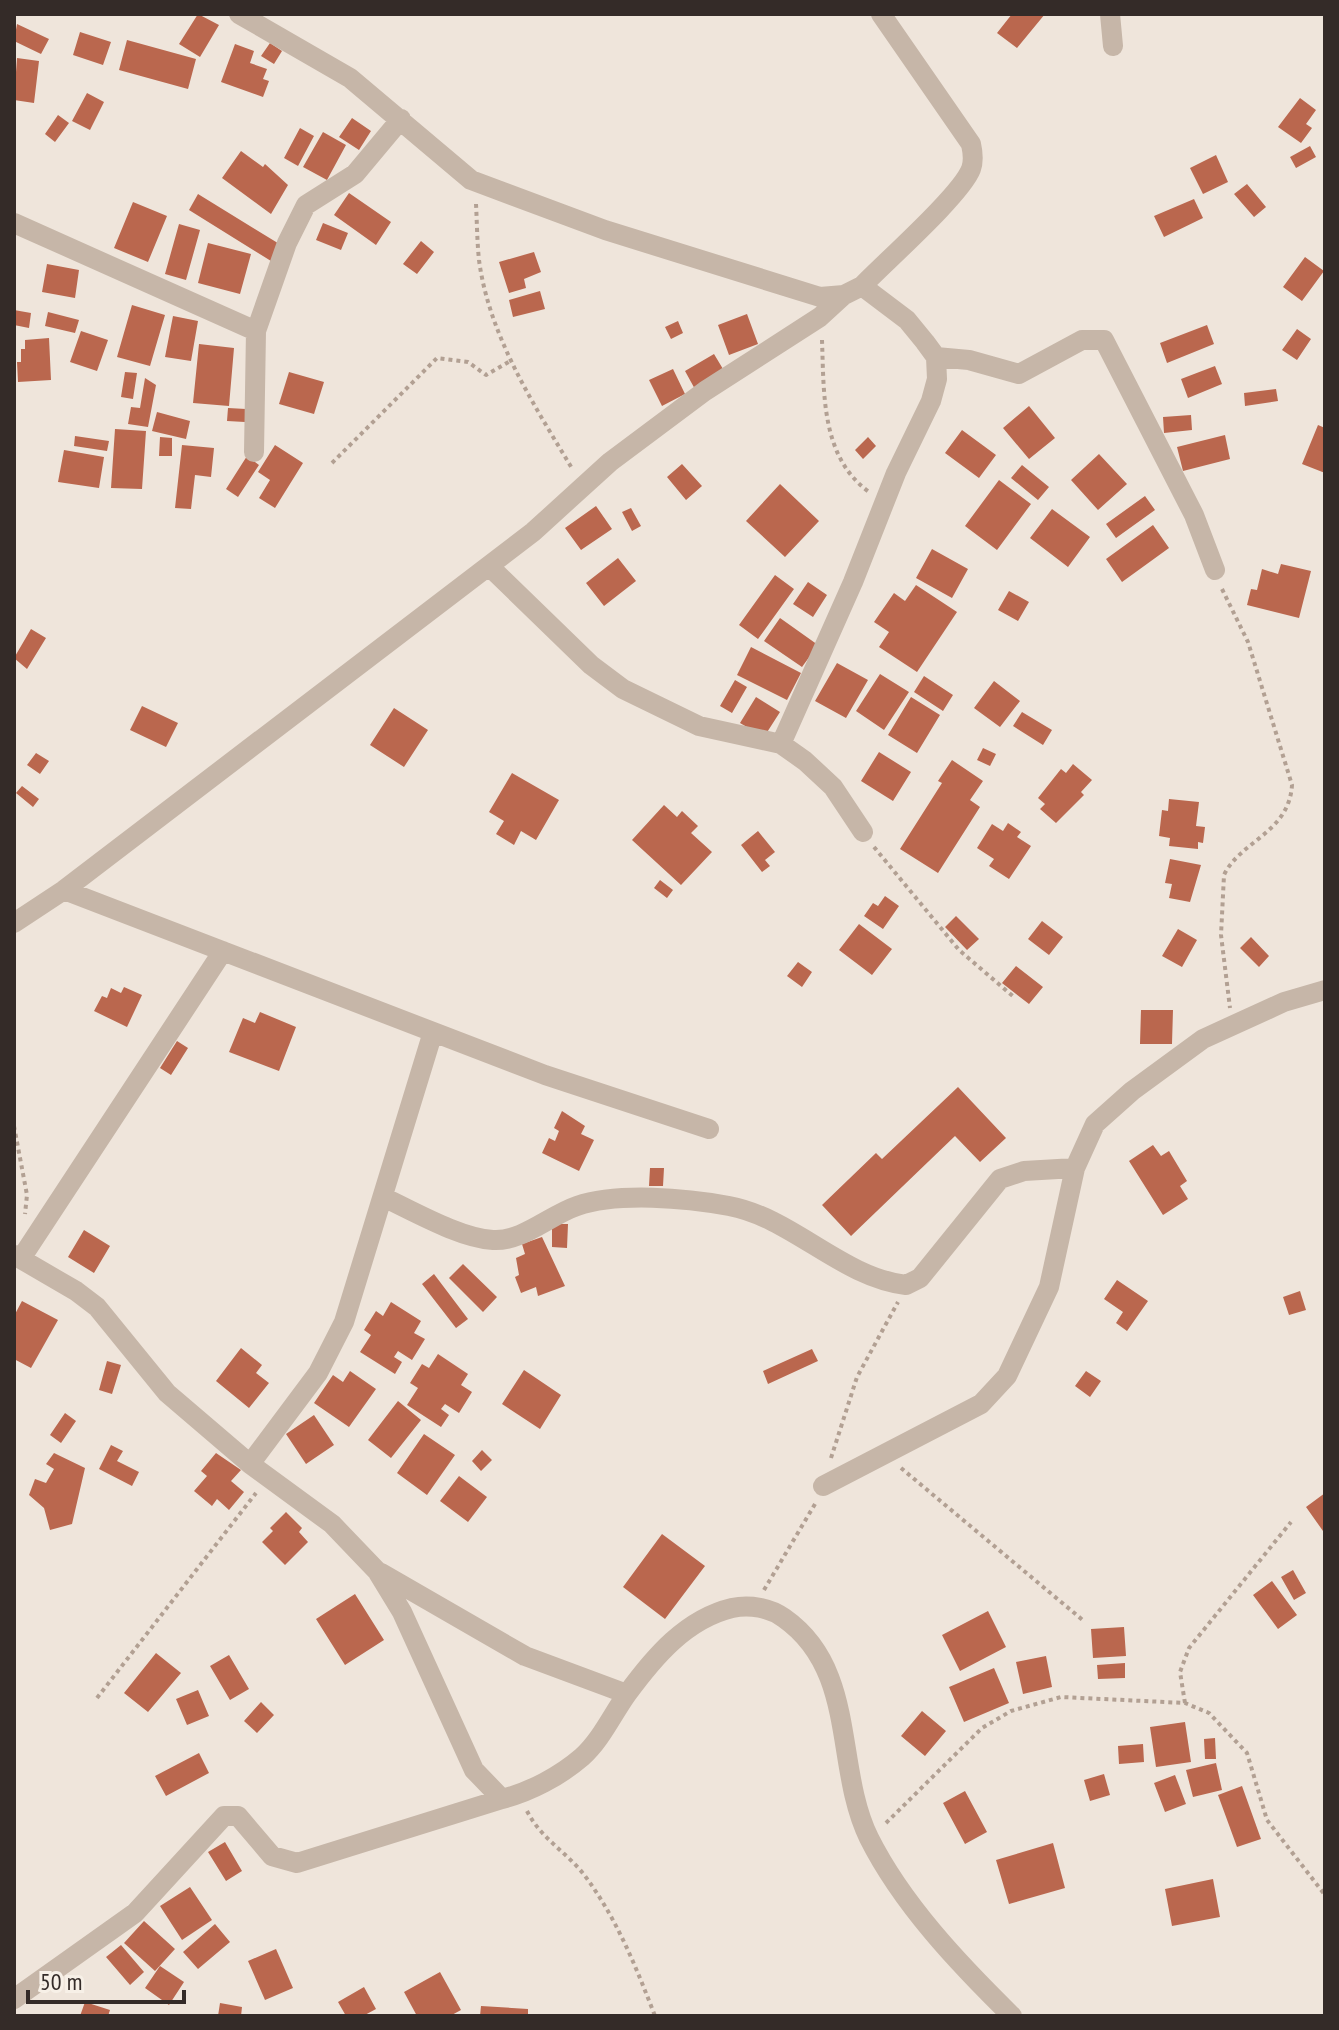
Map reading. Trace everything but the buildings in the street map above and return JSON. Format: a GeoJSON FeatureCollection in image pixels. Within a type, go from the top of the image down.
{"type":"FeatureCollection","features":[{"type":"Feature","properties":{"kind":"street"},"geometry":{"type":"LineString","coordinates":[[239,14],[334,68],[475,181],[734,273],[820,297],[853,291],[907,320],[936,357],[937,379],[931,401],[781,744]]}},
{"type":"Feature","properties":{"kind":"street"},"geometry":{"type":"LineString","coordinates":[[14,923],[64,890],[489,566],[705,391],[820,317],[853,291],[953,194],[970,171],[974,155],[971,144],[881,14]]}},
{"type":"Feature","properties":{"kind":"street"},"geometry":{"type":"LineString","coordinates":[[1110,14],[1113,46]]}},
{"type":"Feature","properties":{"kind":"street"},"geometry":{"type":"LineString","coordinates":[[254,452],[256,331],[287,243],[304,208],[355,174],[401,119]]}},
{"type":"Feature","properties":{"kind":"street"},"geometry":{"type":"LineString","coordinates":[[14,223],[256,331]]}},
{"type":"Feature","properties":{"kind":"street"},"geometry":{"type":"LineString","coordinates":[[936,357],[969,360],[1019,374],[1082,340],[1104,340],[1194,515],[1215,570]]}},
{"type":"Feature","properties":{"kind":"street"},"geometry":{"type":"LineString","coordinates":[[489,566],[591,665],[623,689],[699,726],[781,744],[833,787],[863,832]]}},
{"type":"Feature","properties":{"kind":"street"},"geometry":{"type":"LineString","coordinates":[[64,890],[545,1075],[709,1129]]}},
{"type":"Feature","properties":{"kind":"street"},"geometry":{"type":"LineString","coordinates":[[223,951],[18,1256],[97,1307],[167,1393],[250,1464],[332,1524],[377,1571],[402,1612],[474,1770],[510,1797]]}},
{"type":"Feature","properties":{"kind":"street"},"geometry":{"type":"LineString","coordinates":[[823,1486],[981,1404],[999,1388],[1049,1287],[1075,1168],[1095,1124],[1132,1091],[1203,1039],[1284,1002],[1325,990]]}},
{"type":"Feature","properties":{"kind":"street"},"geometry":{"type":"LineString","coordinates":[[250,1464],[318,1373],[344,1322],[385,1198],[433,1032]]}},
{"type":"Feature","properties":{"kind":"street"},"geometry":{"type":"LineString","coordinates":[[385,1198],[430,1219],[494,1240],[517,1236],[579,1205],[616,1197],[730,1206],[764,1217],[868,1275],[906,1285],[920,1278],[1000,1179],[1024,1171],[1075,1168]]}},
{"type":"Feature","properties":{"kind":"street"},"geometry":{"type":"LineString","coordinates":[[377,1571],[525,1656],[627,1694]]}},
{"type":"Feature","properties":{"kind":"street"},"geometry":{"type":"LineString","coordinates":[[14,1999],[135,1913],[224,1816],[238,1816],[272,1856],[297,1863],[510,1797],[583,1757],[661,1652],[698,1621],[721,1611],[753,1607],[782,1616],[809,1643],[826,1670],[845,1731],[856,1811],[888,1873],[937,1935],[1012,2016]]}},
{"type":"Feature","properties":{"kind":"path"},"geometry":{"type":"LineString","coordinates":[[475,181],[480,262],[491,308],[525,392],[583,487]]}},
{"type":"Feature","properties":{"kind":"path"},"geometry":{"type":"LineString","coordinates":[[820,317],[824,408],[835,448],[852,479],[884,503]]}},
{"type":"Feature","properties":{"kind":"path"},"geometry":{"type":"LineString","coordinates":[[332,463],[348,451],[437,358],[469,362],[486,375],[512,360]]}},
{"type":"Feature","properties":{"kind":"path"},"geometry":{"type":"LineString","coordinates":[[1215,570],[1248,642],[1292,785],[1291,794],[1273,828],[1228,867],[1224,875],[1221,935],[1231,1026]]}},
{"type":"Feature","properties":{"kind":"path"},"geometry":{"type":"LineString","coordinates":[[863,832],[959,950],[1015,998]]}},
{"type":"Feature","properties":{"kind":"path"},"geometry":{"type":"LineString","coordinates":[[14,1126],[27,1195],[18,1256]]}},
{"type":"Feature","properties":{"kind":"path"},"geometry":{"type":"LineString","coordinates":[[753,1607],[807,1521],[823,1486],[857,1377],[906,1285]]}},
{"type":"Feature","properties":{"kind":"path"},"geometry":{"type":"LineString","coordinates":[[884,1454],[1085,1622]]}},
{"type":"Feature","properties":{"kind":"path"},"geometry":{"type":"LineString","coordinates":[[97,1698],[268,1478]]}},
{"type":"Feature","properties":{"kind":"path"},"geometry":{"type":"LineString","coordinates":[[1185,1703],[1180,1672],[1189,1648],[1291,1522]]}},
{"type":"Feature","properties":{"kind":"path"},"geometry":{"type":"LineString","coordinates":[[869,1838],[982,1728],[1011,1711],[1061,1697],[1185,1703],[1209,1713],[1247,1753],[1267,1820],[1325,1895]]}},
{"type":"Feature","properties":{"kind":"path"},"geometry":{"type":"LineString","coordinates":[[510,1797],[583,1874],[621,1931],[655,2016]]}}]}
